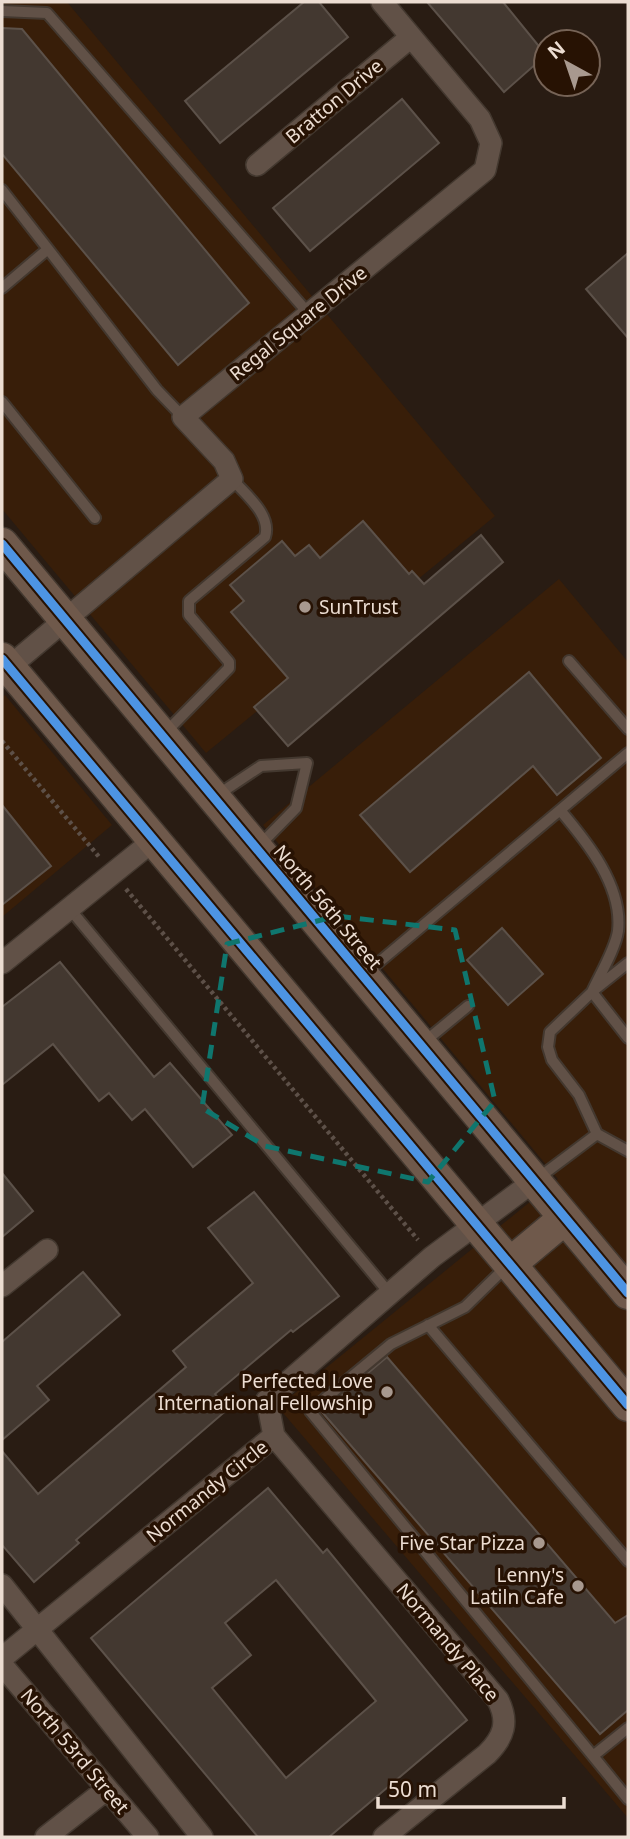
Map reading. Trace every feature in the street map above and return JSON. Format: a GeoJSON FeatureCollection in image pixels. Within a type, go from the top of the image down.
{"type":"FeatureCollection","features":[{"type":"Feature","properties":{"kind":"main road","name":"North 56th Street"},"geometry":{"type":"LineString","coordinates":[[2,544],[628,1293]]}},
{"type":"Feature","properties":{"kind":"main road"},"geometry":{"type":"LineString","coordinates":[[4,667],[154,840],[628,1405]]}},
{"type":"Feature","properties":{"kind":"main road"},"geometry":{"type":"LineString","coordinates":[[510,1264],[565,1218]]}},
{"type":"Feature","properties":{"kind":"street","name":"Regal Square Drive"},"geometry":{"type":"LineString","coordinates":[[183,417],[485,170],[491,143],[480,119],[382,2]]}},
{"type":"Feature","properties":{"kind":"street","name":"Bratton Drive"},"geometry":{"type":"LineString","coordinates":[[257,165],[411,37]]}},
{"type":"Feature","properties":{"kind":"street"},"geometry":{"type":"LineString","coordinates":[[4,667],[232,479],[225,461],[183,417]]}},
{"type":"Feature","properties":{"kind":"street"},"geometry":{"type":"LineString","coordinates":[[2,963],[154,840]]}},
{"type":"Feature","properties":{"kind":"street","name":"Normandy Circle"},"geometry":{"type":"LineString","coordinates":[[2,1658],[274,1436],[267,1400],[432,1257],[534,1181]]}},
{"type":"Feature","properties":{"kind":"street"},"geometry":{"type":"LineString","coordinates":[[2,1286],[47,1250]]}},
{"type":"Feature","properties":{"kind":"street","name":"Normandy Place"},"geometry":{"type":"LineString","coordinates":[[274,1436],[498,1700],[505,1714],[504,1729],[498,1742],[487,1754],[384,1837]]}},
{"type":"Feature","properties":{"kind":"street"},"geometry":{"type":"LineString","coordinates":[[2,1585],[202,1837]]}},
{"type":"Feature","properties":{"kind":"street","name":"North 53rd Street"},"geometry":{"type":"LineString","coordinates":[[2,1665],[148,1837]]}},
{"type":"Feature","properties":{"kind":"street"},"geometry":{"type":"LineString","coordinates":[[51,1836],[107,1789]]}},
{"type":"Feature","properties":{"kind":"lane"},"geometry":{"type":"LineString","coordinates":[[2,11],[47,13],[309,314]]}},
{"type":"Feature","properties":{"kind":"lane"},"geometry":{"type":"LineString","coordinates":[[2,190],[157,390],[183,417]]}},
{"type":"Feature","properties":{"kind":"lane"},"geometry":{"type":"LineString","coordinates":[[2,288],[48,248]]}},
{"type":"Feature","properties":{"kind":"lane"},"geometry":{"type":"LineString","coordinates":[[2,402],[95,518]]}},
{"type":"Feature","properties":{"kind":"lane"},"geometry":{"type":"LineString","coordinates":[[161,736],[229,668],[229,662],[188,615],[189,601],[265,537],[268,527],[265,517],[232,479]]}},
{"type":"Feature","properties":{"kind":"lane"},"geometry":{"type":"LineString","coordinates":[[569,661],[628,729]]}},
{"type":"Feature","properties":{"kind":"lane"},"geometry":{"type":"LineString","coordinates":[[363,975],[628,753]]}},
{"type":"Feature","properties":{"kind":"lane"},"geometry":{"type":"LineString","coordinates":[[214,798],[261,766],[307,763],[296,808],[256,849]]}},
{"type":"Feature","properties":{"kind":"lane"},"geometry":{"type":"LineString","coordinates":[[560,810],[600,863],[617,910],[618,933],[592,992]]}},
{"type":"Feature","properties":{"kind":"lane"},"geometry":{"type":"LineString","coordinates":[[69,908],[390,1294]]}},
{"type":"Feature","properties":{"kind":"lane"},"geometry":{"type":"LineString","coordinates":[[628,963],[592,992],[550,1032],[548,1047],[552,1060],[579,1095],[597,1134],[628,1152]]}},
{"type":"Feature","properties":{"kind":"lane"},"geometry":{"type":"LineString","coordinates":[[592,992],[628,1038]]}},
{"type":"Feature","properties":{"kind":"lane"},"geometry":{"type":"LineString","coordinates":[[421,1045],[468,1006]]}},
{"type":"Feature","properties":{"kind":"lane"},"geometry":{"type":"LineString","coordinates":[[534,1181],[597,1134]]}},
{"type":"Feature","properties":{"kind":"lane"},"geometry":{"type":"LineString","coordinates":[[510,1264],[465,1307],[391,1344],[310,1410],[628,1799]]}},
{"type":"Feature","properties":{"kind":"lane"},"geometry":{"type":"LineString","coordinates":[[428,1325],[628,1561]]}},
{"type":"Feature","properties":{"kind":"lane"},"geometry":{"type":"LineString","coordinates":[[593,1756],[628,1728]]}},
{"type":"Feature","properties":{"kind":"path"},"geometry":{"type":"LineString","coordinates":[[2,741],[432,1257]]}},
{"type":"Feature","properties":{"kind":"highlighted area"},"geometry":{"type":"Polygon","coordinates":[[[337,916],[455,930],[495,1101],[428,1182],[265,1146],[202,1108],[227,944],[337,916]]]}},
{"type":"Feature","properties":{"kind":"shaded area"},"geometry":{"type":"Polygon","coordinates":[[[2,2],[67,2],[495,516],[206,753],[2,509],[2,2]]]}},
{"type":"Feature","properties":{"kind":"shaded area"},"geometry":{"type":"Polygon","coordinates":[[[559,579],[628,662],[628,1818],[278,1407],[558,1179],[263,825],[559,579]]]}},
{"type":"Feature","properties":{"kind":"shaded area"},"geometry":{"type":"Polygon","coordinates":[[[5,695],[112,825],[2,917],[2,698],[5,695]]]}},
{"type":"Feature","properties":{"kind":"building"},"geometry":{"type":"Polygon","coordinates":[[[304,2],[319,2],[348,37],[220,143],[185,101],[304,2]]]}},
{"type":"Feature","properties":{"kind":"building"},"geometry":{"type":"Polygon","coordinates":[[[427,2],[503,2],[532,38],[532,67],[504,92],[427,2]]]}},
{"type":"Feature","properties":{"kind":"building"},"geometry":{"type":"Polygon","coordinates":[[[2,28],[22,29],[249,303],[178,365],[2,154],[2,28]]]}},
{"type":"Feature","properties":{"kind":"building"},"geometry":{"type":"Polygon","coordinates":[[[402,99],[439,143],[310,251],[273,208],[402,99]]]}},
{"type":"Feature","properties":{"kind":"building"},"geometry":{"type":"Polygon","coordinates":[[[628,253],[628,338],[586,289],[628,253]]]}},
{"type":"Feature","properties":{"kind":"building"},"geometry":{"type":"Polygon","coordinates":[[[363,521],[409,574],[412,571],[424,584],[481,535],[503,562],[288,746],[254,707],[288,678],[231,612],[244,601],[230,585],[282,541],[295,556],[309,545],[320,558],[363,521]]]}},
{"type":"Feature","properties":{"kind":"building"},"geometry":{"type":"Polygon","coordinates":[[[529,672],[601,758],[557,795],[533,766],[410,872],[360,815],[529,672]]]}},
{"type":"Feature","properties":{"kind":"building"},"geometry":{"type":"Polygon","coordinates":[[[2,805],[51,866],[2,905],[2,805]]]}},
{"type":"Feature","properties":{"kind":"building"},"geometry":{"type":"Polygon","coordinates":[[[502,928],[543,974],[508,1005],[467,960],[502,928]]]}},
{"type":"Feature","properties":{"kind":"building"},"geometry":{"type":"Polygon","coordinates":[[[60,962],[154,1077],[170,1063],[232,1135],[193,1167],[145,1109],[132,1120],[109,1093],[99,1101],[53,1044],[2,1085],[2,1007],[60,962]]]}},
{"type":"Feature","properties":{"kind":"building"},"geometry":{"type":"Polygon","coordinates":[[[2,1173],[33,1211],[2,1237],[2,1173]]]}},
{"type":"Feature","properties":{"kind":"building"},"geometry":{"type":"Polygon","coordinates":[[[254,1192],[339,1296],[293,1332],[291,1330],[215,1394],[228,1409],[76,1540],[79,1543],[34,1582],[2,1545],[2,1451],[38,1494],[186,1367],[173,1351],[253,1283],[208,1228],[254,1192]]]}},
{"type":"Feature","properties":{"kind":"building"},"geometry":{"type":"Polygon","coordinates":[[[83,1272],[120,1315],[37,1386],[49,1400],[2,1440],[2,1342],[83,1272]]]}},
{"type":"Feature","properties":{"kind":"building"},"geometry":{"type":"Polygon","coordinates":[[[387,1357],[615,1623],[628,1615],[628,1710],[600,1734],[322,1412],[387,1357]]]}},
{"type":"Feature","properties":{"kind":"building"},"geometry":{"type":"Polygon","coordinates":[[[268,1488],[323,1553],[327,1549],[467,1720],[329,1837],[258,1837],[91,1638],[268,1488]],[[276,1580],[225,1623],[251,1655],[212,1688],[286,1778],[376,1701],[276,1580]]]}},
{"type":"Feature","properties":{"kind":"cycle path"},"geometry":{"type":"LineString","coordinates":[[2,544],[628,1293]]}},
{"type":"Feature","properties":{"kind":"cycle path"},"geometry":{"type":"LineString","coordinates":[[2,659],[628,1405]]}},
{"type":"Feature","properties":{"kind":"place","name":"SunTrust"},"geometry":{"type":"Point","coordinates":[305,607]}},
{"type":"Feature","properties":{"kind":"place","name":"Perfected Love International Fellowship"},"geometry":{"type":"Point","coordinates":[387,1392]}},
{"type":"Feature","properties":{"kind":"place","name":"Five Star Pizza"},"geometry":{"type":"Point","coordinates":[539,1543]}},
{"type":"Feature","properties":{"kind":"place","name":"Lenny's Latiln Cafe"},"geometry":{"type":"Point","coordinates":[578,1586]}}]}
